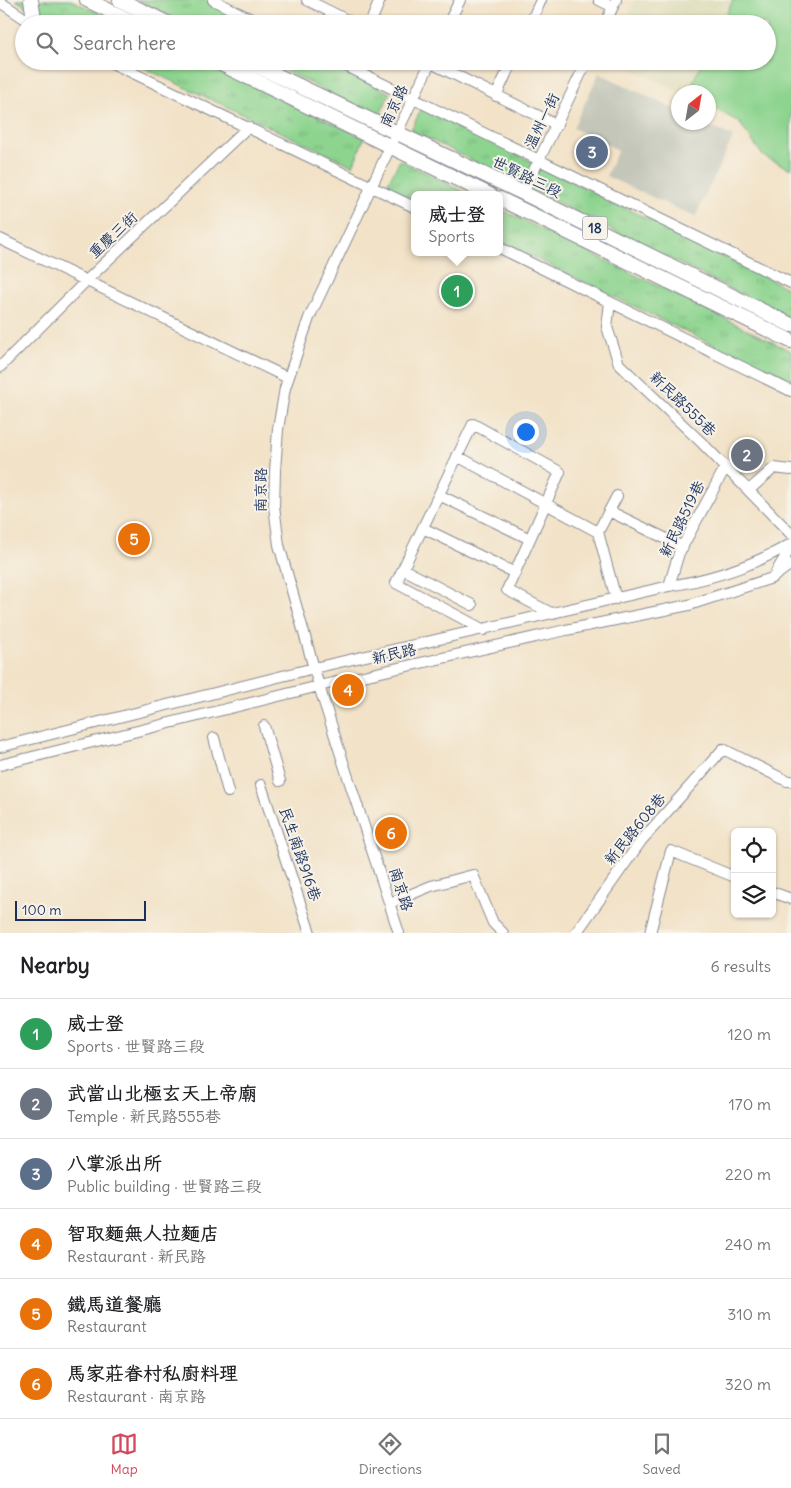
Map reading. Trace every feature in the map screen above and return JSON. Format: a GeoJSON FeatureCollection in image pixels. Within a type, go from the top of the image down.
{"type":"FeatureCollection","features":[{"type":"Feature","properties":{"kind":"main road"},"geometry":{"type":"LineString","coordinates":[[31,0],[33,15]]}},
{"type":"Feature","properties":{"kind":"main road"},"geometry":{"type":"LineString","coordinates":[[87,0],[118,15]]}},
{"type":"Feature","properties":{"kind":"main road"},"geometry":{"type":"LineString","coordinates":[[120,0],[151,15]]}},
{"type":"Feature","properties":{"kind":"main road"},"geometry":{"type":"LineString","coordinates":[[233,70],[482,191]]}},
{"type":"Feature","properties":{"kind":"main road","name":"世賢路三段"},"geometry":{"type":"LineString","coordinates":[[265,70],[791,324]]}},
{"type":"Feature","properties":{"kind":"main road","name":"18"},"geometry":{"type":"LineString","coordinates":[[503,200],[791,341]]}},
{"type":"Feature","properties":{"kind":"street"},"geometry":{"type":"LineString","coordinates":[[213,0],[243,15]]}},
{"type":"Feature","properties":{"kind":"street"},"geometry":{"type":"LineString","coordinates":[[307,0],[337,15]]}},
{"type":"Feature","properties":{"kind":"street"},"geometry":{"type":"LineString","coordinates":[[374,15],[380,0]]}},
{"type":"Feature","properties":{"kind":"street"},"geometry":{"type":"LineString","coordinates":[[452,15],[460,0]]}},
{"type":"Feature","properties":{"kind":"street"},"geometry":{"type":"LineString","coordinates":[[534,15],[541,0]]}},
{"type":"Feature","properties":{"kind":"street"},"geometry":{"type":"LineString","coordinates":[[599,0],[615,3],[609,15]]}},
{"type":"Feature","properties":{"kind":"street"},"geometry":{"type":"LineString","coordinates":[[0,2],[20,15]]}},
{"type":"Feature","properties":{"kind":"street"},"geometry":{"type":"LineString","coordinates":[[127,70],[411,206]]}},
{"type":"Feature","properties":{"kind":"street","name":"世賢路三段"},"geometry":{"type":"LineString","coordinates":[[354,70],[791,284]]}},
{"type":"Feature","properties":{"kind":"street","name":"南京路"},"geometry":{"type":"LineString","coordinates":[[400,933],[344,768],[319,686],[279,545],[274,506],[278,429],[288,378],[309,318],[426,70]]}},
{"type":"Feature","properties":{"kind":"street"},"geometry":{"type":"LineString","coordinates":[[445,70],[557,125]]}},
{"type":"Feature","properties":{"kind":"street"},"geometry":{"type":"LineString","coordinates":[[496,96],[508,70]]}},
{"type":"Feature","properties":{"kind":"street","name":"溫州一街"},"geometry":{"type":"LineString","coordinates":[[523,193],[583,70]]}},
{"type":"Feature","properties":{"kind":"street","name":"重慶三街"},"geometry":{"type":"LineString","coordinates":[[0,367],[86,281],[248,127]]}},
{"type":"Feature","properties":{"kind":"street"},"geometry":{"type":"LineString","coordinates":[[0,240],[288,378]]}},
{"type":"Feature","properties":{"kind":"street"},"geometry":{"type":"LineString","coordinates":[[503,249],[791,391]]}},
{"type":"Feature","properties":{"kind":"street","name":"新民路555巷"},"geometry":{"type":"LineString","coordinates":[[610,302],[607,327],[619,364],[726,466],[791,534]]}},
{"type":"Feature","properties":{"kind":"street"},"geometry":{"type":"LineString","coordinates":[[484,630],[396,583],[473,424],[560,472],[507,590],[553,614]]}},
{"type":"Feature","properties":{"kind":"street"},"geometry":{"type":"LineString","coordinates":[[458,456],[598,532]]}},
{"type":"Feature","properties":{"kind":"street","name":"新民路519巷"},"geometry":{"type":"LineString","coordinates":[[669,586],[683,547],[726,466]]}},
{"type":"Feature","properties":{"kind":"street"},"geometry":{"type":"LineString","coordinates":[[749,490],[774,468],[791,470]]}},
{"type":"Feature","properties":{"kind":"street"},"geometry":{"type":"LineString","coordinates":[[439,495],[530,540]]}},
{"type":"Feature","properties":{"kind":"street"},"geometry":{"type":"LineString","coordinates":[[616,599],[598,532],[617,496]]}},
{"type":"Feature","properties":{"kind":"street"},"geometry":{"type":"LineString","coordinates":[[609,511],[683,547]]}},
{"type":"Feature","properties":{"kind":"street"},"geometry":{"type":"LineString","coordinates":[[423,528],[515,573]]}},
{"type":"Feature","properties":{"kind":"street"},"geometry":{"type":"LineString","coordinates":[[772,578],[791,546]]}},
{"type":"Feature","properties":{"kind":"street","name":"新民路"},"geometry":{"type":"LineString","coordinates":[[0,747],[314,668],[669,586],[698,582],[771,556],[791,546]]}},
{"type":"Feature","properties":{"kind":"street","name":"新民路"},"geometry":{"type":"LineString","coordinates":[[0,765],[319,686],[689,604],[772,578],[791,564]]}},
{"type":"Feature","properties":{"kind":"street"},"geometry":{"type":"LineString","coordinates":[[403,569],[472,605]]}},
{"type":"Feature","properties":{"kind":"street"},"geometry":{"type":"LineString","coordinates":[[264,726],[280,781]]}},
{"type":"Feature","properties":{"kind":"street"},"geometry":{"type":"LineString","coordinates":[[214,738],[228,792]]}},
{"type":"Feature","properties":{"kind":"street","name":"新民路608巷"},"geometry":{"type":"LineString","coordinates":[[576,933],[641,841],[723,749],[787,781],[791,781]]}},
{"type":"Feature","properties":{"kind":"street","name":"民生南路916巷"},"geometry":{"type":"LineString","coordinates":[[260,785],[310,933]]}},
{"type":"Feature","properties":{"kind":"street"},"geometry":{"type":"LineString","coordinates":[[650,933],[671,851],[731,875]]}},
{"type":"Feature","properties":{"kind":"street"},"geometry":{"type":"LineString","coordinates":[[390,903],[431,886],[473,875],[493,924],[503,933]]}},
{"type":"Feature","properties":{"kind":"street"},"geometry":{"type":"LineString","coordinates":[[776,893],[791,899]]}},
{"type":"Feature","properties":{"kind":"shaded area"},"geometry":{"type":"Polygon","coordinates":[[[635,0],[733,0],[726,15],[628,15],[635,0]]]}},
{"type":"Feature","properties":{"kind":"shaded area"},"geometry":{"type":"Polygon","coordinates":[[[634,70],[699,70],[691,85],[671,85],[671,88],[634,70]]]}},
{"type":"Feature","properties":{"kind":"shaded area"},"geometry":{"type":"Polygon","coordinates":[[[599,73],[671,108],[671,130],[716,129],[733,137],[695,217],[606,176],[618,150],[573,128],[599,73]]]}},
{"type":"Feature","properties":{"kind":"green space"},"geometry":{"type":"Polygon","coordinates":[[[16,0],[71,0],[102,15],[38,15],[16,0]]]}},
{"type":"Feature","properties":{"kind":"green space"},"geometry":{"type":"Polygon","coordinates":[[[137,0],[205,0],[234,15],[168,15],[137,0]]]}},
{"type":"Feature","properties":{"kind":"green space"},"geometry":{"type":"Polygon","coordinates":[[[733,0],[791,1],[791,169],[763,156],[739,122],[716,110],[716,85],[691,85],[699,70],[776,70],[776,15],[726,15],[733,0]]]}},
{"type":"Feature","properties":{"kind":"green space"},"geometry":{"type":"Polygon","coordinates":[[[148,70],[219,70],[364,138],[353,166],[148,70]]]}},
{"type":"Feature","properties":{"kind":"green space"},"geometry":{"type":"Polygon","coordinates":[[[282,70],[345,70],[390,93],[379,117],[282,70]]]}},
{"type":"Feature","properties":{"kind":"green space"},"geometry":{"type":"Polygon","coordinates":[[[422,107],[791,290],[791,319],[411,130],[422,107]]]}},
{"type":"Feature","properties":{"kind":"green space"},"geometry":{"type":"Polygon","coordinates":[[[400,160],[462,191],[411,191],[411,198],[386,186],[400,160]]]}},
{"type":"Feature","properties":{"kind":"green space"},"geometry":{"type":"Polygon","coordinates":[[[503,210],[791,351],[791,383],[503,242],[503,210]]]}},
{"type":"Feature","properties":{"kind":"place","name":"八掌派出所"},"geometry":{"type":"Point","coordinates":[592,152]}},
{"type":"Feature","properties":{"kind":"place","name":"威士登"},"geometry":{"type":"Point","coordinates":[457,291]}},
{"type":"Feature","properties":{"kind":"place","name":"武當山北極玄天上帝廟"},"geometry":{"type":"Point","coordinates":[747,455]}},
{"type":"Feature","properties":{"kind":"place","name":"鐵馬道餐廳"},"geometry":{"type":"Point","coordinates":[134,539]}},
{"type":"Feature","properties":{"kind":"place","name":"智取麵無人拉麵店"},"geometry":{"type":"Point","coordinates":[348,690]}},
{"type":"Feature","properties":{"kind":"place","name":"馬家莊眷村私廚料理"},"geometry":{"type":"Point","coordinates":[391,833]}}]}
